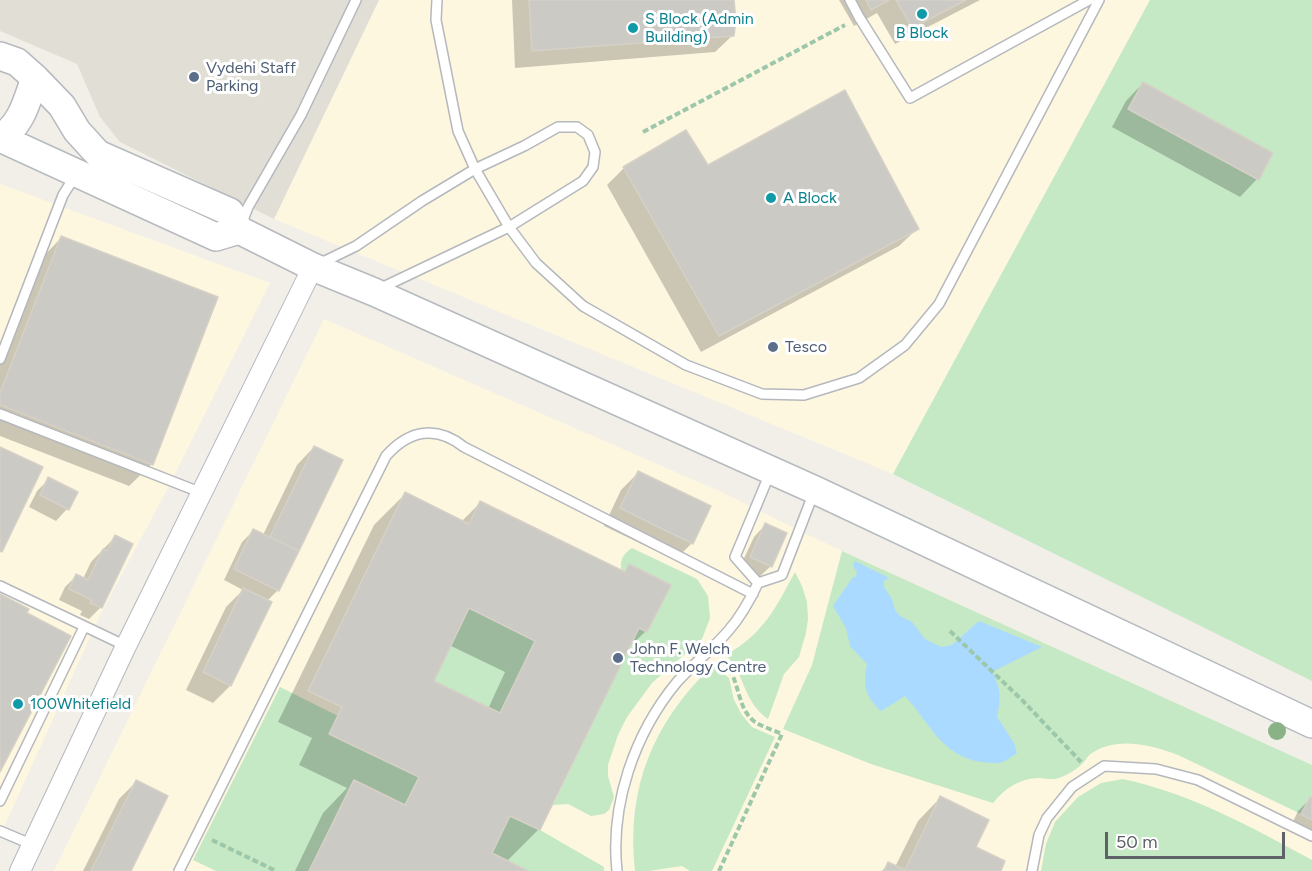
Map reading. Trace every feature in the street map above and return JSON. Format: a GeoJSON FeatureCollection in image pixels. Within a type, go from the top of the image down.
{"type":"FeatureCollection","features":[{"type":"Feature","properties":{"kind":"street"},"geometry":{"type":"LineString","coordinates":[[0,56],[17,62],[35,78],[62,106],[77,131],[98,154],[230,212],[239,231],[313,267],[374,292],[815,490],[1312,724]]}},
{"type":"Feature","properties":{"kind":"street"},"geometry":{"type":"LineString","coordinates":[[0,138],[17,123],[35,78]]}},
{"type":"Feature","properties":{"kind":"street"},"geometry":{"type":"LineString","coordinates":[[66,170],[77,131]]}},
{"type":"Feature","properties":{"kind":"street"},"geometry":{"type":"LineString","coordinates":[[0,138],[216,237],[239,231]]}},
{"type":"Feature","properties":{"kind":"street"},"geometry":{"type":"LineString","coordinates":[[20,871],[126,646],[313,267]]}},
{"type":"Feature","properties":{"kind":"lane"},"geometry":{"type":"LineString","coordinates":[[239,231],[249,207],[301,115],[356,0]]}},
{"type":"Feature","properties":{"kind":"lane"},"geometry":{"type":"LineString","coordinates":[[437,0],[436,20],[458,131],[475,169],[509,227],[536,263],[582,306],[686,365],[762,394],[804,395],[860,378],[906,345],[939,304],[1099,0]]}},
{"type":"Feature","properties":{"kind":"lane"},"geometry":{"type":"LineString","coordinates":[[850,0],[910,98],[1089,0]]}},
{"type":"Feature","properties":{"kind":"lane"},"geometry":{"type":"LineString","coordinates":[[313,267],[356,246],[422,201],[475,169],[558,127],[577,127],[588,135],[595,152],[593,167],[583,181],[509,227],[374,292]]}},
{"type":"Feature","properties":{"kind":"lane"},"geometry":{"type":"LineString","coordinates":[[0,359],[63,195],[66,170]]}},
{"type":"Feature","properties":{"kind":"lane"},"geometry":{"type":"LineString","coordinates":[[0,414],[202,493]]}},
{"type":"Feature","properties":{"kind":"lane"},"geometry":{"type":"LineString","coordinates":[[179,871],[386,456],[403,440],[414,435],[436,433],[456,441],[753,594]]}},
{"type":"Feature","properties":{"kind":"lane"},"geometry":{"type":"LineString","coordinates":[[758,584],[735,556],[771,470]]}},
{"type":"Feature","properties":{"kind":"lane"},"geometry":{"type":"LineString","coordinates":[[617,871],[616,833],[620,804],[627,776],[648,726],[676,683],[728,631],[758,584],[782,575],[815,490]]}},
{"type":"Feature","properties":{"kind":"lane"},"geometry":{"type":"LineString","coordinates":[[0,586],[126,646]]}},
{"type":"Feature","properties":{"kind":"lane"},"geometry":{"type":"LineString","coordinates":[[0,801],[84,627]]}},
{"type":"Feature","properties":{"kind":"lane"},"geometry":{"type":"LineString","coordinates":[[1032,871],[1039,835],[1047,818],[1072,787],[1104,766],[1130,766],[1198,780],[1312,836]]}},
{"type":"Feature","properties":{"kind":"lane"},"geometry":{"type":"LineString","coordinates":[[0,831],[33,844]]}},
{"type":"Feature","properties":{"kind":"path"},"geometry":{"type":"LineString","coordinates":[[643,132],[859,17]]}},
{"type":"Feature","properties":{"kind":"path"},"geometry":{"type":"LineString","coordinates":[[950,631],[1091,773]]}},
{"type":"Feature","properties":{"kind":"path"},"geometry":{"type":"LineString","coordinates":[[708,652],[717,656],[732,670],[746,713],[758,724],[782,734],[719,871]]}},
{"type":"Feature","properties":{"kind":"path"},"geometry":{"type":"LineString","coordinates":[[198,833],[276,871]]}},
{"type":"Feature","properties":{"kind":"shaded area","name":"Vydehi Staff Parking"},"geometry":{"type":"Polygon","coordinates":[[[0,0],[379,0],[274,219],[120,142],[100,117],[77,64],[0,31],[0,0]]]}},
{"type":"Feature","properties":{"kind":"shaded area","name":"Tesco"},"geometry":{"type":"Polygon","coordinates":[[[379,0],[1150,0],[893,474],[274,219],[379,0]]]}},
{"type":"Feature","properties":{"kind":"shaded area"},"geometry":{"type":"Polygon","coordinates":[[[0,184],[270,283],[169,486],[100,615],[0,836],[0,184]]]}},
{"type":"Feature","properties":{"kind":"shaded area","name":"John F. Welch Technology Centre"},"geometry":{"type":"Polygon","coordinates":[[[324,319],[717,490],[823,542],[1312,765],[1312,871],[54,871],[324,319]]]}},
{"type":"Feature","properties":{"kind":"green space"},"geometry":{"type":"Polygon","coordinates":[[[1150,0],[1312,0],[1312,681],[893,474],[1150,0]]]}},
{"type":"Feature","properties":{"kind":"green space"},"geometry":{"type":"Polygon","coordinates":[[[632,548],[697,579],[708,596],[710,618],[702,639],[652,683],[627,717],[608,765],[608,776],[614,797],[609,810],[604,814],[591,816],[568,804],[553,805],[639,628],[625,572],[621,570],[623,557],[632,548]]]}},
{"type":"Feature","properties":{"kind":"green space"},"geometry":{"type":"Polygon","coordinates":[[[842,551],[1312,765],[1312,798],[1309,798],[1301,814],[1178,755],[1146,745],[1123,744],[1112,745],[1092,753],[1077,768],[1059,778],[1034,778],[1020,782],[1008,788],[993,803],[871,764],[783,729],[812,665],[842,551]]]}},
{"type":"Feature","properties":{"kind":"green space"},"geometry":{"type":"Polygon","coordinates":[[[795,572],[807,602],[806,633],[799,657],[784,674],[768,719],[753,704],[738,672],[726,655],[759,629],[774,609],[795,572]]]}},
{"type":"Feature","properties":{"kind":"green space"},"geometry":{"type":"Polygon","coordinates":[[[469,608],[535,641],[500,713],[434,681],[469,608]]]}},
{"type":"Feature","properties":{"kind":"green space"},"geometry":{"type":"Polygon","coordinates":[[[713,665],[729,678],[734,700],[752,727],[775,737],[712,871],[690,871],[682,866],[635,871],[633,840],[635,812],[648,758],[674,710],[713,665]]]}},
{"type":"Feature","properties":{"kind":"green space"},"geometry":{"type":"Polygon","coordinates":[[[280,687],[338,716],[330,734],[419,777],[405,805],[353,780],[309,871],[216,871],[193,860],[280,687]]]}},
{"type":"Feature","properties":{"kind":"green space"},"geometry":{"type":"Polygon","coordinates":[[[1123,779],[1173,793],[1244,824],[1312,860],[1312,871],[1041,871],[1046,844],[1055,822],[1078,797],[1101,783],[1123,779]]]}},
{"type":"Feature","properties":{"kind":"green space"},"geometry":{"type":"Polygon","coordinates":[[[510,816],[540,830],[604,867],[604,871],[528,871],[492,853],[510,816]]]}},
{"type":"Feature","properties":{"kind":"water"},"geometry":{"type":"Polygon","coordinates":[[[855,561],[889,578],[884,581],[884,587],[892,599],[895,610],[900,616],[912,622],[925,639],[941,647],[952,645],[979,621],[1042,647],[994,671],[999,694],[997,717],[1014,743],[1017,753],[998,763],[968,759],[946,746],[937,737],[905,696],[881,711],[876,706],[868,695],[865,679],[867,664],[850,646],[846,628],[833,606],[853,577],[856,577],[857,572],[853,566],[855,561]]]}},
{"type":"Feature","properties":{"kind":"building","name":"S Block (Admin Building)"},"geometry":{"type":"Polygon","coordinates":[[[529,0],[734,0],[736,20],[734,36],[532,51],[529,0]]]}},
{"type":"Feature","properties":{"kind":"building","name":"B Block"},"geometry":{"type":"Polygon","coordinates":[[[866,0],[889,0],[871,10],[866,0]]]}},
{"type":"Feature","properties":{"kind":"building","name":"B Block"},"geometry":{"type":"Polygon","coordinates":[[[896,0],[966,0],[912,28],[896,0]]]}},
{"type":"Feature","properties":{"kind":"building"},"geometry":{"type":"Polygon","coordinates":[[[1143,82],[1273,153],[1259,180],[1128,109],[1143,82]]]}},
{"type":"Feature","properties":{"kind":"building","name":"A Block"},"geometry":{"type":"Polygon","coordinates":[[[845,90],[919,229],[719,336],[623,167],[686,130],[708,165],[845,90]]]}},
{"type":"Feature","properties":{"kind":"building"},"geometry":{"type":"Polygon","coordinates":[[[61,236],[218,297],[153,465],[0,405],[0,393],[61,236]]]}},
{"type":"Feature","properties":{"kind":"building"},"geometry":{"type":"Polygon","coordinates":[[[314,446],[343,460],[299,551],[270,537],[314,446]]]}},
{"type":"Feature","properties":{"kind":"building"},"geometry":{"type":"Polygon","coordinates":[[[0,447],[43,467],[2,552],[0,551],[0,447]]]}},
{"type":"Feature","properties":{"kind":"building"},"geometry":{"type":"Polygon","coordinates":[[[638,471],[711,506],[693,544],[620,508],[638,471]]]}},
{"type":"Feature","properties":{"kind":"building"},"geometry":{"type":"Polygon","coordinates":[[[48,477],[78,492],[69,510],[40,495],[48,477]]]}},
{"type":"Feature","properties":{"kind":"building"},"geometry":{"type":"Polygon","coordinates":[[[405,492],[469,524],[480,501],[625,572],[629,564],[671,585],[647,632],[639,628],[540,830],[510,816],[492,853],[528,871],[309,871],[354,780],[405,805],[419,777],[329,734],[342,707],[308,691],[405,492]],[[469,608],[434,681],[500,713],[535,641],[469,608]]]}},
{"type":"Feature","properties":{"kind":"building"},"geometry":{"type":"Polygon","coordinates":[[[765,523],[787,533],[772,567],[750,557],[765,523]]]}},
{"type":"Feature","properties":{"kind":"building"},"geometry":{"type":"Polygon","coordinates":[[[253,529],[299,551],[279,591],[234,569],[253,529]]]}},
{"type":"Feature","properties":{"kind":"building"},"geometry":{"type":"Polygon","coordinates":[[[115,535],[133,544],[102,608],[90,603],[92,600],[69,589],[76,574],[88,580],[103,549],[107,551],[115,535]]]}},
{"type":"Feature","properties":{"kind":"building"},"geometry":{"type":"Polygon","coordinates":[[[243,588],[272,602],[231,686],[203,672],[243,588]]]}},
{"type":"Feature","properties":{"kind":"building","name":"100Whitefield"},"geometry":{"type":"Polygon","coordinates":[[[0,594],[29,609],[27,613],[71,636],[0,772],[0,594]]]}},
{"type":"Feature","properties":{"kind":"building"},"geometry":{"type":"Polygon","coordinates":[[[136,780],[168,796],[131,871],[91,871],[136,780]]]}},
{"type":"Feature","properties":{"kind":"building"},"geometry":{"type":"Polygon","coordinates":[[[940,796],[989,820],[976,847],[1005,861],[1001,871],[884,871],[888,862],[905,870],[940,796]]]}},
{"type":"Feature","properties":{"kind":"building"},"geometry":{"type":"Polygon","coordinates":[[[1310,797],[1312,798],[1312,820],[1301,814],[1310,797]]]}},
{"type":"Feature","properties":{"kind":"place","name":"B Block"},"geometry":{"type":"Point","coordinates":[922,14]}},
{"type":"Feature","properties":{"kind":"place","name":"S Block (Admin Building)"},"geometry":{"type":"Point","coordinates":[633,28]}},
{"type":"Feature","properties":{"kind":"place","name":"Vydehi Staff Parking"},"geometry":{"type":"Point","coordinates":[194,77]}},
{"type":"Feature","properties":{"kind":"place","name":"A Block"},"geometry":{"type":"Point","coordinates":[771,198]}},
{"type":"Feature","properties":{"kind":"place","name":"Tesco"},"geometry":{"type":"Point","coordinates":[773,347]}},
{"type":"Feature","properties":{"kind":"place","name":"John F. Welch Technology Centre"},"geometry":{"type":"Point","coordinates":[618,658]}},
{"type":"Feature","properties":{"kind":"place","name":"100Whitefield"},"geometry":{"type":"Point","coordinates":[18,704]}}]}
